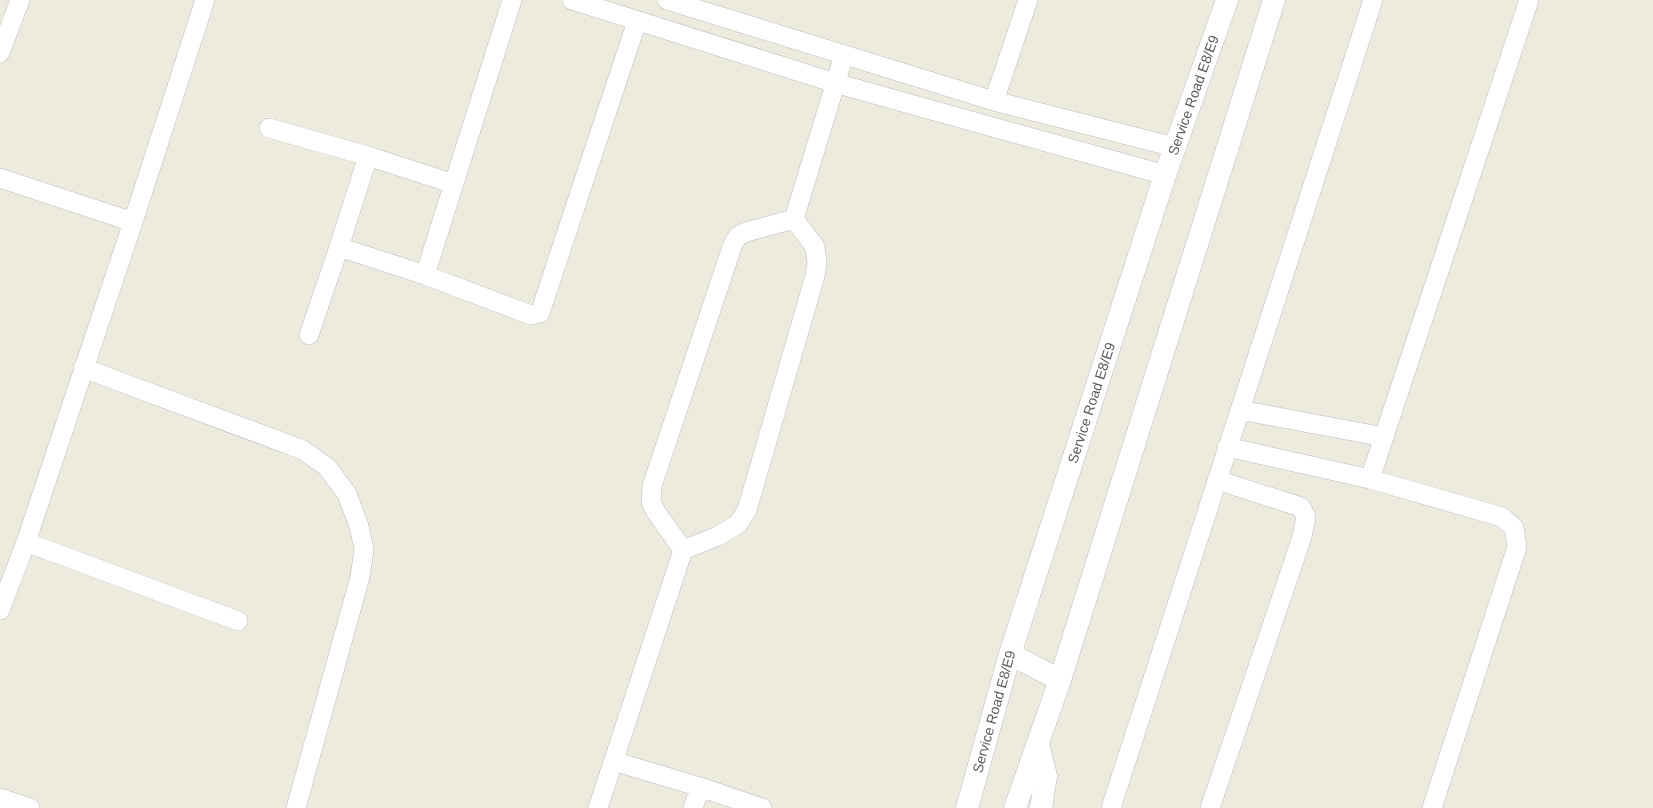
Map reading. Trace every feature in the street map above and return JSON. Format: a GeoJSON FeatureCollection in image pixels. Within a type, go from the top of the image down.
{"type":"FeatureCollection","features":[{"type":"Feature","properties":{"kind":"street"},"geometry":{"type":"LineString","coordinates":[[0,52],[3,32],[20,0]]}},
{"type":"Feature","properties":{"kind":"street"},"geometry":{"type":"LineString","coordinates":[[0,610],[26,542],[133,222],[205,0]]}},
{"type":"Feature","properties":{"kind":"street"},"geometry":{"type":"LineString","coordinates":[[425,275],[512,0]]}},
{"type":"Feature","properties":{"kind":"street"},"geometry":{"type":"LineString","coordinates":[[572,0],[835,83],[1165,175]]}},
{"type":"Feature","properties":{"kind":"street"},"geometry":{"type":"LineString","coordinates":[[667,0],[994,101],[1174,147]]}},
{"type":"Feature","properties":{"kind":"street"},"geometry":{"type":"LineString","coordinates":[[994,101],[1028,0]]}},
{"type":"Feature","properties":{"kind":"street","name":"Service Road E8/E9"},"geometry":{"type":"LineString","coordinates":[[966,808],[1010,654],[1174,147],[1227,0]]}},
{"type":"Feature","properties":{"kind":"street"},"geometry":{"type":"LineString","coordinates":[[1015,808],[1060,680],[1274,0]]}},
{"type":"Feature","properties":{"kind":"street"},"geometry":{"type":"LineString","coordinates":[[1111,808],[1373,0]]}},
{"type":"Feature","properties":{"kind":"street"},"geometry":{"type":"LineString","coordinates":[[1370,480],[1529,0]]}},
{"type":"Feature","properties":{"kind":"street"},"geometry":{"type":"LineString","coordinates":[[339,247],[425,275],[531,314],[540,313],[637,21]]}},
{"type":"Feature","properties":{"kind":"street"},"geometry":{"type":"LineString","coordinates":[[794,219],[844,55]]}},
{"type":"Feature","properties":{"kind":"street"},"geometry":{"type":"LineString","coordinates":[[269,128],[368,156],[454,184]]}},
{"type":"Feature","properties":{"kind":"street"},"geometry":{"type":"LineString","coordinates":[[309,335],[368,156]]}},
{"type":"Feature","properties":{"kind":"street"},"geometry":{"type":"LineString","coordinates":[[0,178],[133,222]]}},
{"type":"Feature","properties":{"kind":"street"},"geometry":{"type":"LineString","coordinates":[[683,550],[656,512],[651,502],[652,486],[733,244],[738,236],[746,232],[794,219]]}},
{"type":"Feature","properties":{"kind":"street"},"geometry":{"type":"LineString","coordinates":[[598,808],[683,550],[718,536],[738,524],[747,510],[816,269],[817,262],[815,247],[794,219]]}},
{"type":"Feature","properties":{"kind":"street"},"geometry":{"type":"LineString","coordinates":[[83,368],[303,450],[327,467],[348,494],[359,526],[364,549],[360,577],[296,808]]}},
{"type":"Feature","properties":{"kind":"street"},"geometry":{"type":"LineString","coordinates":[[1240,410],[1384,437]]}},
{"type":"Feature","properties":{"kind":"street"},"geometry":{"type":"LineString","coordinates":[[1227,447],[1370,480],[1502,517],[1514,528],[1517,547],[1432,808]]}},
{"type":"Feature","properties":{"kind":"street"},"geometry":{"type":"LineString","coordinates":[[1210,808],[1299,544],[1306,517],[1301,507],[1217,480]]}},
{"type":"Feature","properties":{"kind":"street"},"geometry":{"type":"LineString","coordinates":[[26,542],[238,622]]}},
{"type":"Feature","properties":{"kind":"street"},"geometry":{"type":"LineString","coordinates":[[1010,654],[1060,680]]}},
{"type":"Feature","properties":{"kind":"street"},"geometry":{"type":"LineString","coordinates":[[1038,744],[1046,776],[1041,808]]}},
{"type":"Feature","properties":{"kind":"street"},"geometry":{"type":"LineString","coordinates":[[613,761],[700,787],[762,808]]}},
{"type":"Feature","properties":{"kind":"street"},"geometry":{"type":"LineString","coordinates":[[693,808],[700,787]]}},
{"type":"Feature","properties":{"kind":"street"},"geometry":{"type":"LineString","coordinates":[[0,798],[30,808]]}}]}
